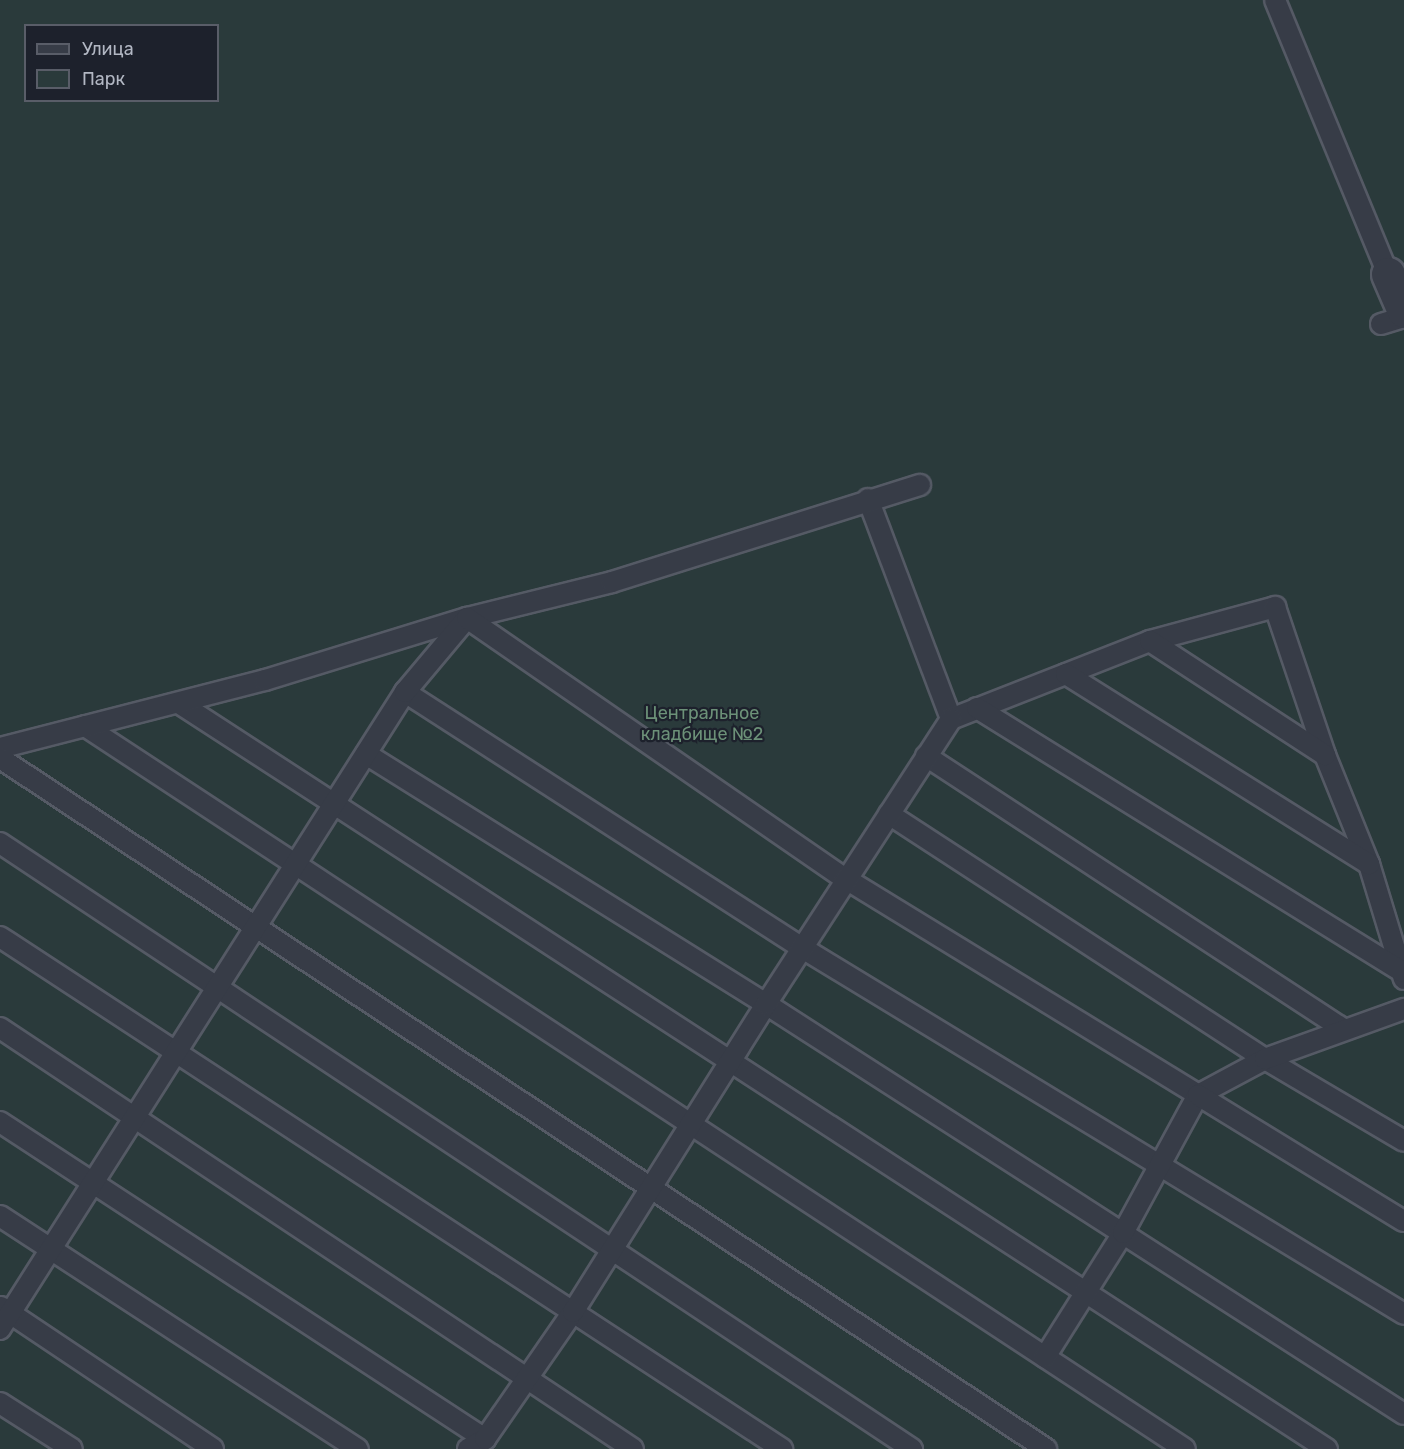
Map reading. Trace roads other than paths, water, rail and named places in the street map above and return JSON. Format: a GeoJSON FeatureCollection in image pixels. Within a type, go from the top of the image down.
{"type":"FeatureCollection","features":[{"type":"Feature","properties":{"kind":"street"},"geometry":{"type":"LineString","coordinates":[[1388,274],[1393,317]]}},
{"type":"Feature","properties":{"kind":"lane"},"geometry":{"type":"LineString","coordinates":[[1275,0],[1388,274]]}},
{"type":"Feature","properties":{"kind":"lane"},"geometry":{"type":"LineString","coordinates":[[1393,317],[1404,317]]}},
{"type":"Feature","properties":{"kind":"lane"},"geometry":{"type":"LineString","coordinates":[[0,748],[179,703],[467,618],[612,582],[868,499],[920,485]]}},
{"type":"Feature","properties":{"kind":"lane"},"geometry":{"type":"LineString","coordinates":[[868,499],[951,719]]}},
{"type":"Feature","properties":{"kind":"lane"},"geometry":{"type":"LineString","coordinates":[[0,1122],[477,1444],[573,1312],[766,1004],[804,949],[846,879],[951,719],[1150,641],[1275,606],[1325,755],[1369,864],[1403,975]]}},
{"type":"Feature","properties":{"kind":"lane"},"geometry":{"type":"LineString","coordinates":[[213,1449],[3,1316],[51,1249],[405,692],[467,618]]}},
{"type":"Feature","properties":{"kind":"lane"},"geometry":{"type":"LineString","coordinates":[[467,618],[846,879],[1404,1221]]}},
{"type":"Feature","properties":{"kind":"lane"},"geometry":{"type":"LineString","coordinates":[[1150,641],[1325,755]]}},
{"type":"Feature","properties":{"kind":"lane"},"geometry":{"type":"LineString","coordinates":[[1066,674],[1369,864]]}},
{"type":"Feature","properties":{"kind":"lane"},"geometry":{"type":"LineString","coordinates":[[405,692],[804,949],[1404,1314]]}},
{"type":"Feature","properties":{"kind":"lane"},"geometry":{"type":"LineString","coordinates":[[179,703],[1327,1449]]}},
{"type":"Feature","properties":{"kind":"lane"},"geometry":{"type":"LineString","coordinates":[[977,708],[1403,975]]}},
{"type":"Feature","properties":{"kind":"lane"},"geometry":{"type":"LineString","coordinates":[[85,726],[1185,1449]]}},
{"type":"Feature","properties":{"kind":"lane"},"geometry":{"type":"LineString","coordinates":[[366,754],[766,1004],[1404,1414]]}},
{"type":"Feature","properties":{"kind":"lane"},"geometry":{"type":"LineString","coordinates":[[926,756],[1343,1029]]}},
{"type":"Feature","properties":{"kind":"lane"},"geometry":{"type":"LineString","coordinates":[[0,758],[1046,1449]]}},
{"type":"Feature","properties":{"kind":"lane"},"geometry":{"type":"LineString","coordinates":[[889,814],[1265,1059],[1404,1141]]}},
{"type":"Feature","properties":{"kind":"lane"},"geometry":{"type":"LineString","coordinates":[[0,843],[912,1449]]}},
{"type":"Feature","properties":{"kind":"lane"},"geometry":{"type":"LineString","coordinates":[[0,937],[782,1449]]}},
{"type":"Feature","properties":{"kind":"lane"},"geometry":{"type":"LineString","coordinates":[[1045,1358],[1123,1233],[1198,1095],[1265,1059],[1343,1029],[1404,1009]]}},
{"type":"Feature","properties":{"kind":"lane"},"geometry":{"type":"LineString","coordinates":[[0,1028],[136,1115],[525,1380],[633,1449]]}},
{"type":"Feature","properties":{"kind":"lane"},"geometry":{"type":"LineString","coordinates":[[0,1216],[358,1449]]}},
{"type":"Feature","properties":{"kind":"lane"},"geometry":{"type":"LineString","coordinates":[[0,1402],[72,1449]]}},
{"type":"Feature","properties":{"kind":"park label","name":"Центральное кладбище №2"},"geometry":{"type":"Point","coordinates":[702,724]}}]}
